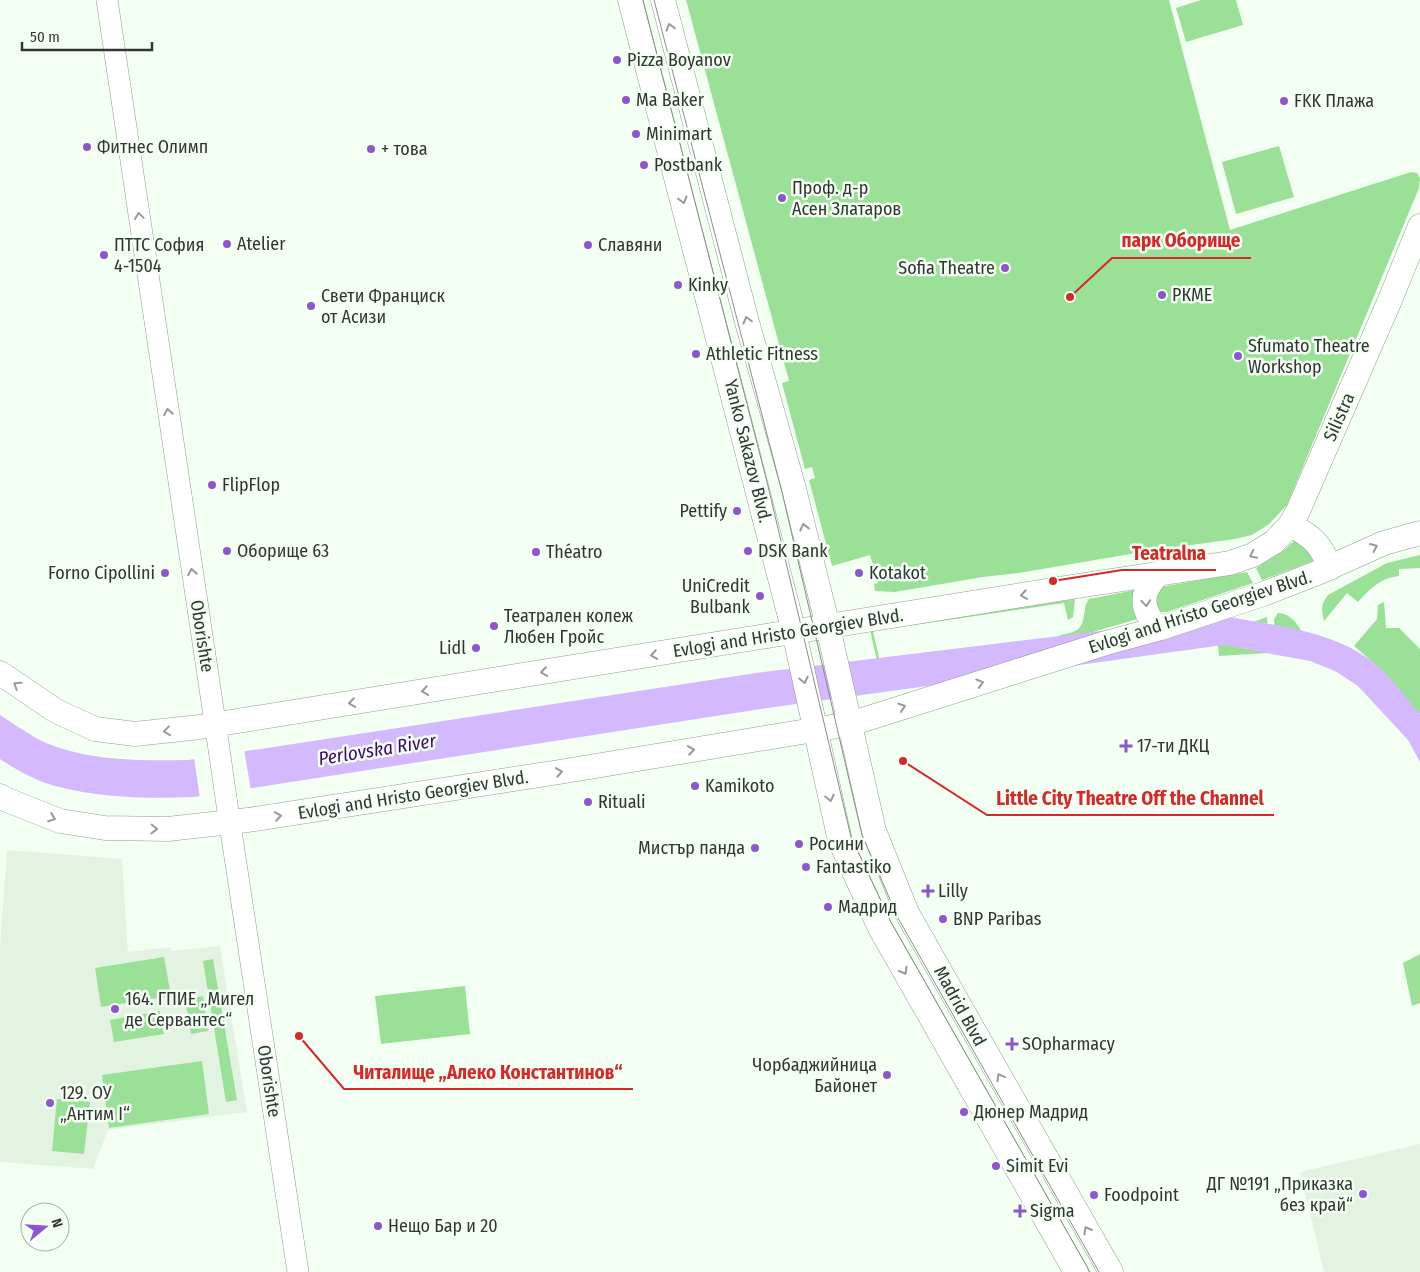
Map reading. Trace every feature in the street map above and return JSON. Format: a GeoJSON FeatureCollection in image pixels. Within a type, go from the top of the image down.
{"type":"FeatureCollection","features":[{"type":"Feature","properties":{"kind":"main road","name":"Yanko Sakazov Blvd."},"geometry":{"type":"LineString","coordinates":[[630,0],[794,632],[814,730]]}},
{"type":"Feature","properties":{"kind":"main road","name":"Yanko Sakazov Blvd."},"geometry":{"type":"LineString","coordinates":[[662,0],[747,322],[794,489],[850,724]]}},
{"type":"Feature","properties":{"kind":"main road","name":"Silistra"},"geometry":{"type":"LineString","coordinates":[[1290,525],[1338,420],[1420,226]]}},
{"type":"Feature","properties":{"kind":"main road","name":"Evlogi and Hristo Georgiev Blvd."},"geometry":{"type":"LineString","coordinates":[[0,673],[56,712],[95,729],[135,734],[215,724],[1215,566],[1245,558],[1274,542],[1290,525],[1309,535],[1319,545],[1330,568],[1263,594],[1161,628],[1106,643],[850,724],[553,773],[230,823],[168,829],[105,828],[60,821],[0,796]]}},
{"type":"Feature","properties":{"kind":"main road"},"geometry":{"type":"LineString","coordinates":[[1330,568],[1384,543],[1420,533]]}},
{"type":"Feature","properties":{"kind":"main road"},"geometry":{"type":"LineString","coordinates":[[1157,574],[1146,591],[1145,607],[1150,620],[1161,628]]}},
{"type":"Feature","properties":{"kind":"main road","name":"Madrid Blvd"},"geometry":{"type":"LineString","coordinates":[[850,724],[874,831],[907,913],[1111,1272]]}},
{"type":"Feature","properties":{"kind":"main road","name":"Madrid Blvd"},"geometry":{"type":"LineString","coordinates":[[814,730],[840,841],[880,928],[1076,1272]]}},
{"type":"Feature","properties":{"kind":"street","name":"Oborishte"},"geometry":{"type":"LineString","coordinates":[[107,0],[298,1272]]}},
{"type":"Feature","properties":{"kind":"shaded area","name":"164. ГПИЕ „Мигел де Сервантес“"},"geometry":{"type":"Polygon","coordinates":[[[7,850],[122,859],[128,952],[170,947],[172,951],[220,946],[247,1112],[108,1130],[93,1169],[0,1162],[0,946],[7,850]]]}},
{"type":"Feature","properties":{"kind":"shaded area","name":"ДГ №191 „Приказка без край“"},"geometry":{"type":"Polygon","coordinates":[[[1420,1144],[1420,1272],[1324,1272],[1300,1172],[1420,1144]]]}},
{"type":"Feature","properties":{"kind":"green space"},"geometry":{"type":"Polygon","coordinates":[[[686,0],[1169,0],[1230,230],[1411,172],[1417,173],[1420,178],[1419,188],[1287,505],[1269,524],[1252,535],[1235,539],[1148,551],[895,592],[875,591],[874,584],[878,583],[870,555],[832,566],[809,480],[815,478],[812,467],[805,469],[782,383],[789,381],[686,0]]]}},
{"type":"Feature","properties":{"kind":"green space"},"geometry":{"type":"Polygon","coordinates":[[[1201,0],[1236,0],[1243,25],[1186,42],[1176,8],[1201,0]]]}},
{"type":"Feature","properties":{"kind":"green space"},"geometry":{"type":"Polygon","coordinates":[[[1279,146],[1294,197],[1236,214],[1222,162],[1279,146]]]}},
{"type":"Feature","properties":{"kind":"green space"},"geometry":{"type":"Polygon","coordinates":[[[1301,539],[1317,558],[1262,580],[1256,568],[1283,551],[1294,541],[1301,539]]]}},
{"type":"Feature","properties":{"kind":"green space"},"geometry":{"type":"Polygon","coordinates":[[[1420,555],[1420,568],[1399,569],[1399,576],[1381,582],[1358,602],[1347,593],[1324,621],[1322,607],[1328,595],[1387,563],[1420,555]]]}},
{"type":"Feature","properties":{"kind":"green space"},"geometry":{"type":"Polygon","coordinates":[[[1247,572],[1253,583],[1167,612],[1159,612],[1153,592],[1160,587],[1247,572]]]}},
{"type":"Feature","properties":{"kind":"green space"},"geometry":{"type":"Polygon","coordinates":[[[1135,590],[1141,618],[1062,641],[1060,635],[1073,632],[1080,627],[1089,599],[1135,590]]]}},
{"type":"Feature","properties":{"kind":"green space"},"geometry":{"type":"Polygon","coordinates":[[[1075,599],[1073,617],[1068,620],[1064,603],[873,631],[886,688],[883,688],[870,630],[1075,599]]]}},
{"type":"Feature","properties":{"kind":"green space"},"geometry":{"type":"Polygon","coordinates":[[[1384,602],[1386,628],[1399,628],[1420,649],[1420,714],[1368,658],[1354,646],[1377,619],[1378,605],[1384,602]]]}},
{"type":"Feature","properties":{"kind":"green space"},"geometry":{"type":"Polygon","coordinates":[[[1278,613],[1289,616],[1293,620],[1309,644],[1275,652],[1274,619],[1278,613]]]}},
{"type":"Feature","properties":{"kind":"green space"},"geometry":{"type":"Polygon","coordinates":[[[1267,617],[1269,653],[1219,656],[1217,635],[1267,617]]]}},
{"type":"Feature","properties":{"kind":"green space"},"geometry":{"type":"Polygon","coordinates":[[[1420,954],[1420,1003],[1412,1006],[1403,963],[1420,954]]]}},
{"type":"Feature","properties":{"kind":"green space"},"geometry":{"type":"Polygon","coordinates":[[[164,957],[171,996],[101,1007],[95,968],[164,957]]]}},
{"type":"Feature","properties":{"kind":"green space"},"geometry":{"type":"Polygon","coordinates":[[[213,959],[237,1100],[226,1102],[203,961],[213,959]]]}},
{"type":"Feature","properties":{"kind":"green space"},"geometry":{"type":"Polygon","coordinates":[[[465,986],[470,1034],[381,1044],[375,996],[465,986]]]}},
{"type":"Feature","properties":{"kind":"green space"},"geometry":{"type":"Polygon","coordinates":[[[203,996],[208,1031],[191,1034],[185,999],[203,996]]]}},
{"type":"Feature","properties":{"kind":"green space"},"geometry":{"type":"Polygon","coordinates":[[[160,1011],[164,1034],[114,1042],[110,1020],[160,1011]]]}},
{"type":"Feature","properties":{"kind":"green space"},"geometry":{"type":"Polygon","coordinates":[[[202,1061],[209,1114],[109,1128],[102,1075],[202,1061]]]}},
{"type":"Feature","properties":{"kind":"green space"},"geometry":{"type":"Polygon","coordinates":[[[57,1099],[90,1102],[84,1154],[52,1151],[57,1099]]]}},
{"type":"Feature","properties":{"kind":"water","name":"Perlovska River"},"geometry":{"type":"Polygon","coordinates":[[[1224,616],[1308,632],[1328,638],[1366,657],[1387,675],[1420,714],[1420,762],[1408,740],[1358,686],[1335,671],[1310,661],[1223,645],[761,709],[194,797],[127,797],[76,791],[36,779],[0,759],[0,715],[36,738],[53,746],[71,751],[130,760],[188,760],[756,673],[1224,616]]]}},
{"type":"Feature","properties":{"kind":"pier"},"geometry":{"type":"Polygon","coordinates":[[[244,749],[251,791],[200,799],[194,757],[244,749]]]}},
{"type":"Feature","properties":{"kind":"tram line"},"geometry":{"type":"LineString","coordinates":[[643,0],[767,482],[851,837],[891,922],[1090,1272]]}},
{"type":"Feature","properties":{"kind":"tram line"},"geometry":{"type":"LineString","coordinates":[[654,0],[782,492],[862,835],[898,918],[1099,1272]]}},
{"type":"Feature","properties":{"kind":"place","name":"Pizza Boyanov"},"geometry":{"type":"Point","coordinates":[617,60]}},
{"type":"Feature","properties":{"kind":"place","name":"Ma Baker"},"geometry":{"type":"Point","coordinates":[626,100]}},
{"type":"Feature","properties":{"kind":"place","name":"FKK Плажа"},"geometry":{"type":"Point","coordinates":[1284,101]}},
{"type":"Feature","properties":{"kind":"place","name":"Minimart"},"geometry":{"type":"Point","coordinates":[636,134]}},
{"type":"Feature","properties":{"kind":"place","name":"Фитнес Олимп"},"geometry":{"type":"Point","coordinates":[87,147]}},
{"type":"Feature","properties":{"kind":"place","name":"+ това"},"geometry":{"type":"Point","coordinates":[371,149]}},
{"type":"Feature","properties":{"kind":"place","name":"Postbank"},"geometry":{"type":"Point","coordinates":[644,165]}},
{"type":"Feature","properties":{"kind":"place","name":"Проф. д-р Асен Златаров"},"geometry":{"type":"Point","coordinates":[782,198]}},
{"type":"Feature","properties":{"kind":"place","name":"Atelier"},"geometry":{"type":"Point","coordinates":[227,244]}},
{"type":"Feature","properties":{"kind":"place","name":"Славяни"},"geometry":{"type":"Point","coordinates":[588,245]}},
{"type":"Feature","properties":{"kind":"place","name":"ПТТС София 4-1504"},"geometry":{"type":"Point","coordinates":[104,255]}},
{"type":"Feature","properties":{"kind":"place","name":"Sofia Theatre"},"geometry":{"type":"Point","coordinates":[1005,268]}},
{"type":"Feature","properties":{"kind":"place","name":"Kinky"},"geometry":{"type":"Point","coordinates":[678,285]}},
{"type":"Feature","properties":{"kind":"place","name":"РКМЕ"},"geometry":{"type":"Point","coordinates":[1162,295]}},
{"type":"Feature","properties":{"kind":"place","name":"парк Оборище"},"geometry":{"type":"Point","coordinates":[1070,297]}},
{"type":"Feature","properties":{"kind":"place","name":"Свети Франциск от Асизи"},"geometry":{"type":"Point","coordinates":[311,306]}},
{"type":"Feature","properties":{"kind":"place","name":"Athletic Fitness"},"geometry":{"type":"Point","coordinates":[696,354]}},
{"type":"Feature","properties":{"kind":"place","name":"Sfumato Theatre Workshop"},"geometry":{"type":"Point","coordinates":[1238,356]}},
{"type":"Feature","properties":{"kind":"place","name":"FlipFlop"},"geometry":{"type":"Point","coordinates":[212,485]}},
{"type":"Feature","properties":{"kind":"place","name":"Pettify"},"geometry":{"type":"Point","coordinates":[737,511]}},
{"type":"Feature","properties":{"kind":"place","name":"Оборище 63"},"geometry":{"type":"Point","coordinates":[227,551]}},
{"type":"Feature","properties":{"kind":"place","name":"DSK Bank"},"geometry":{"type":"Point","coordinates":[748,551]}},
{"type":"Feature","properties":{"kind":"place","name":"Théatro"},"geometry":{"type":"Point","coordinates":[536,552]}},
{"type":"Feature","properties":{"kind":"place","name":"Forno Cipollini"},"geometry":{"type":"Point","coordinates":[165,573]}},
{"type":"Feature","properties":{"kind":"place","name":"Kotakot"},"geometry":{"type":"Point","coordinates":[859,573]}},
{"type":"Feature","properties":{"kind":"place","name":"Teatralna"},"geometry":{"type":"Point","coordinates":[1053,581]}},
{"type":"Feature","properties":{"kind":"place","name":"UniCredit Bulbank"},"geometry":{"type":"Point","coordinates":[760,596]}},
{"type":"Feature","properties":{"kind":"place","name":"Театрален колеж Любен Гройс"},"geometry":{"type":"Point","coordinates":[494,626]}},
{"type":"Feature","properties":{"kind":"place","name":"Lidl"},"geometry":{"type":"Point","coordinates":[476,648]}},
{"type":"Feature","properties":{"kind":"place","name":"17-ти ДКЦ"},"geometry":{"type":"Point","coordinates":[1126,746]}},
{"type":"Feature","properties":{"kind":"place","name":"Little City Theatre Off the Channel"},"geometry":{"type":"Point","coordinates":[903,761]}},
{"type":"Feature","properties":{"kind":"place","name":"Kamikoto"},"geometry":{"type":"Point","coordinates":[695,786]}},
{"type":"Feature","properties":{"kind":"place","name":"Rituali"},"geometry":{"type":"Point","coordinates":[588,802]}},
{"type":"Feature","properties":{"kind":"place","name":"Росини"},"geometry":{"type":"Point","coordinates":[799,844]}},
{"type":"Feature","properties":{"kind":"place","name":"Мистър панда"},"geometry":{"type":"Point","coordinates":[755,848]}},
{"type":"Feature","properties":{"kind":"place","name":"Fantastiko"},"geometry":{"type":"Point","coordinates":[806,867]}},
{"type":"Feature","properties":{"kind":"place","name":"Lilly"},"geometry":{"type":"Point","coordinates":[928,891]}},
{"type":"Feature","properties":{"kind":"place","name":"Мадрид"},"geometry":{"type":"Point","coordinates":[828,907]}},
{"type":"Feature","properties":{"kind":"place","name":"BNP Paribas"},"geometry":{"type":"Point","coordinates":[943,919]}},
{"type":"Feature","properties":{"kind":"place","name":"164. ГПИЕ „Мигел де Сервантес“"},"geometry":{"type":"Point","coordinates":[115,1009]}},
{"type":"Feature","properties":{"kind":"place","name":"Читалище „Алеко Константинов“"},"geometry":{"type":"Point","coordinates":[299,1036]}},
{"type":"Feature","properties":{"kind":"place","name":"SOpharmacy"},"geometry":{"type":"Point","coordinates":[1012,1044]}},
{"type":"Feature","properties":{"kind":"place","name":"Чорбаджийница Байонет"},"geometry":{"type":"Point","coordinates":[887,1075]}},
{"type":"Feature","properties":{"kind":"place","name":"129. ОУ „Антим I“"},"geometry":{"type":"Point","coordinates":[50,1103]}},
{"type":"Feature","properties":{"kind":"place","name":"Дюнер Мадрид"},"geometry":{"type":"Point","coordinates":[964,1112]}},
{"type":"Feature","properties":{"kind":"place","name":"Simit Evi"},"geometry":{"type":"Point","coordinates":[996,1166]}},
{"type":"Feature","properties":{"kind":"place","name":"ДГ №191 „Приказка без край“"},"geometry":{"type":"Point","coordinates":[1363,1194]}},
{"type":"Feature","properties":{"kind":"place","name":"Foodpoint"},"geometry":{"type":"Point","coordinates":[1094,1195]}},
{"type":"Feature","properties":{"kind":"place","name":"Sigma"},"geometry":{"type":"Point","coordinates":[1020,1211]}},
{"type":"Feature","properties":{"kind":"place","name":"Нещо Бар и 20"},"geometry":{"type":"Point","coordinates":[378,1226]}}]}
